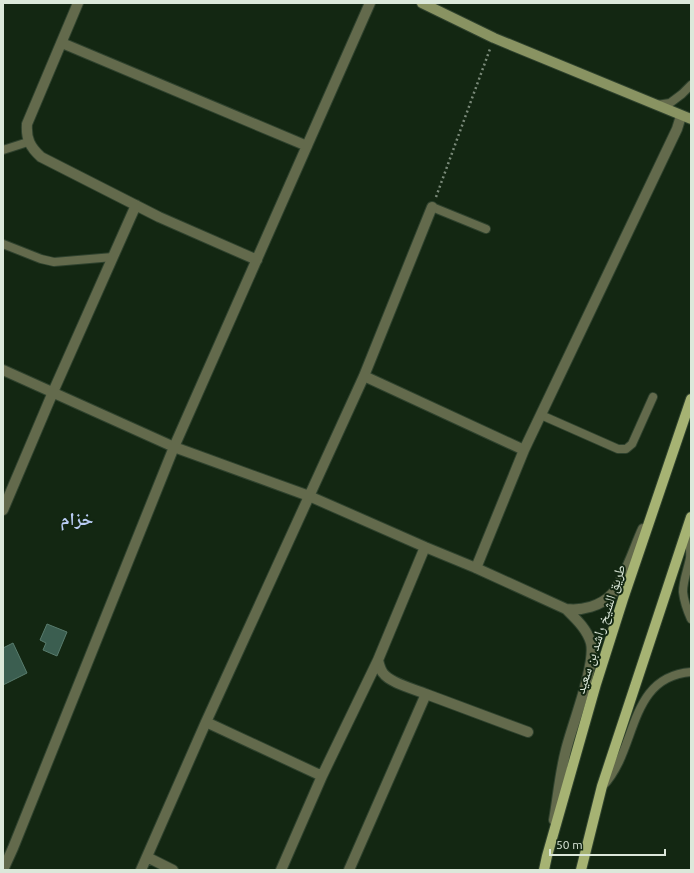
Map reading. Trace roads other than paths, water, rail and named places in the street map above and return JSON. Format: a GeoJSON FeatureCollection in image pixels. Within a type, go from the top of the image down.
{"type":"FeatureCollection","features":[{"type":"Feature","properties":{"kind":"main road","name":"طريق الشيخ راشد بن سعيد"},"geometry":{"type":"LineString","coordinates":[[544,870],[596,684],[691,399]]}},
{"type":"Feature","properties":{"kind":"main road"},"geometry":{"type":"LineString","coordinates":[[581,870],[602,786],[691,517]]}},
{"type":"Feature","properties":{"kind":"street"},"geometry":{"type":"LineString","coordinates":[[78,3],[27,124],[26,133],[28,142],[33,150],[41,157],[159,217],[257,260]]}},
{"type":"Feature","properties":{"kind":"street"},"geometry":{"type":"LineString","coordinates":[[3,870],[174,447],[370,3]]}},
{"type":"Feature","properties":{"kind":"street"},"geometry":{"type":"LineString","coordinates":[[422,3],[494,38],[686,118],[677,129],[524,450],[476,568]]}},
{"type":"Feature","properties":{"kind":"street"},"geometry":{"type":"LineString","coordinates":[[62,43],[307,146]]}},
{"type":"Feature","properties":{"kind":"street"},"geometry":{"type":"LineString","coordinates":[[3,510],[53,392],[136,205]]}},
{"type":"Feature","properties":{"kind":"street"},"geometry":{"type":"LineString","coordinates":[[141,870],[206,722],[364,376],[432,207]]}},
{"type":"Feature","properties":{"kind":"street"},"geometry":{"type":"LineString","coordinates":[[3,370],[174,447],[309,496],[476,568],[566,609],[576,610],[590,607],[600,603],[612,594],[620,582],[663,482]]}},
{"type":"Feature","properties":{"kind":"street"},"geometry":{"type":"LineString","coordinates":[[364,376],[524,450]]}},
{"type":"Feature","properties":{"kind":"street"},"geometry":{"type":"LineString","coordinates":[[281,870],[322,776],[378,660],[425,547]]}},
{"type":"Feature","properties":{"kind":"street"},"geometry":{"type":"LineString","coordinates":[[547,856],[566,751],[592,652],[588,634],[566,609]]}},
{"type":"Feature","properties":{"kind":"street"},"geometry":{"type":"LineString","coordinates":[[378,660],[380,669],[391,680],[528,732]]}},
{"type":"Feature","properties":{"kind":"street"},"geometry":{"type":"LineString","coordinates":[[349,870],[426,694]]}},
{"type":"Feature","properties":{"kind":"street"},"geometry":{"type":"LineString","coordinates":[[206,722],[322,776]]}},
{"type":"Feature","properties":{"kind":"street"},"geometry":{"type":"LineString","coordinates":[[147,856],[173,870]]}},
{"type":"Feature","properties":{"kind":"lane"},"geometry":{"type":"LineString","coordinates":[[656,105],[670,102],[682,94],[691,85]]}},
{"type":"Feature","properties":{"kind":"lane"},"geometry":{"type":"LineString","coordinates":[[3,150],[28,142]]}},
{"type":"Feature","properties":{"kind":"lane"},"geometry":{"type":"LineString","coordinates":[[432,207],[486,229]]}},
{"type":"Feature","properties":{"kind":"lane"},"geometry":{"type":"LineString","coordinates":[[3,244],[41,259],[54,262],[113,257]]}},
{"type":"Feature","properties":{"kind":"lane"},"geometry":{"type":"LineString","coordinates":[[541,414],[618,449],[626,448],[632,444],[653,397]]}},
{"type":"Feature","properties":{"kind":"lane"},"geometry":{"type":"LineString","coordinates":[[687,529],[690,549],[683,593],[686,607],[691,619]]}},
{"type":"Feature","properties":{"kind":"lane"},"geometry":{"type":"LineString","coordinates":[[602,786],[616,770],[645,698],[655,686],[668,678],[683,672],[691,672]]}},
{"type":"Feature","properties":{"kind":"district","name":"خزام"},"geometry":{"type":"Point","coordinates":[77,518]}}]}
